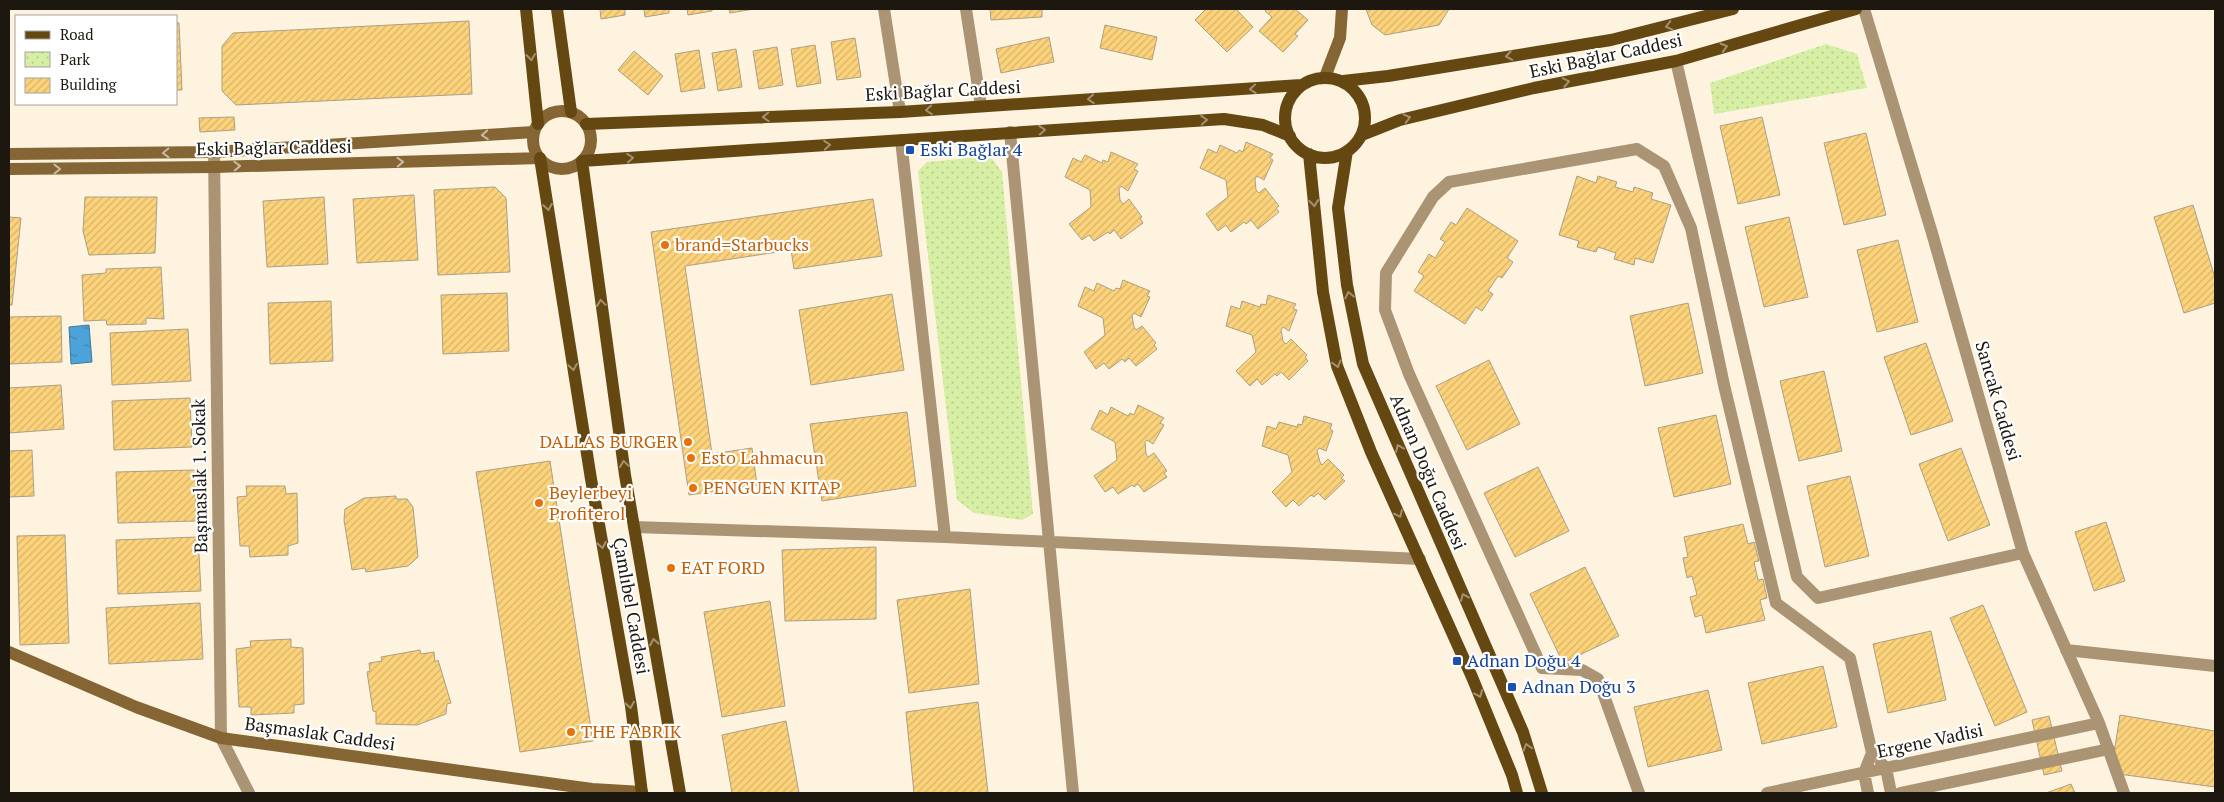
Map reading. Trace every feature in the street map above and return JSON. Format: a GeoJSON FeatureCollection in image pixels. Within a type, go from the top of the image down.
{"type":"FeatureCollection","features":[{"type":"Feature","properties":{"kind":"main road"},"geometry":{"type":"LineString","coordinates":[[526,9],[536,128]]}},
{"type":"Feature","properties":{"kind":"main road"},"geometry":{"type":"LineString","coordinates":[[557,9],[571,112]]}},
{"type":"Feature","properties":{"kind":"main road","name":"Eski Bağlar Caddesi"},"geometry":{"type":"LineString","coordinates":[[1343,82],[1611,40],[1733,9]]}},
{"type":"Feature","properties":{"kind":"main road","name":"Eski Bağlar Caddesi"},"geometry":{"type":"LineString","coordinates":[[1362,135],[1400,120],[1525,90],[1676,61],[1856,9]]}},
{"type":"Feature","properties":{"kind":"main road"},"geometry":{"type":"LineString","coordinates":[[1325,77],[1343,82],[1358,95],[1363,104],[1365,114],[1362,135],[1356,144],[1335,157],[1322,158],[1309,154],[1298,147],[1290,136],[1286,122],[1286,108],[1292,95],[1302,85],[1313,80],[1325,77]]}},
{"type":"Feature","properties":{"kind":"main road","name":"Eski Bağlar Caddesi"},"geometry":{"type":"LineString","coordinates":[[586,124],[900,112],[1302,85]]}},
{"type":"Feature","properties":{"kind":"main road"},"geometry":{"type":"LineString","coordinates":[[680,793],[634,527],[582,161],[1224,119],[1263,125],[1290,136]]}},
{"type":"Feature","properties":{"kind":"main road","name":"Adnan Doğu Caddesi"},"geometry":{"type":"LineString","coordinates":[[1347,151],[1338,208],[1347,285],[1363,364],[1523,732],[1542,793]]}},
{"type":"Feature","properties":{"kind":"main road"},"geometry":{"type":"LineString","coordinates":[[1309,154],[1323,292],[1337,366],[1370,452],[1472,677],[1512,775],[1517,793]]}},
{"type":"Feature","properties":{"kind":"main road","name":"Çamlıbel Caddesi"},"geometry":{"type":"LineString","coordinates":[[540,158],[591,480],[631,706],[642,793]]}},
{"type":"Feature","properties":{"kind":"street"},"geometry":{"type":"LineString","coordinates":[[884,9],[900,112]]}},
{"type":"Feature","properties":{"kind":"street"},"geometry":{"type":"LineString","coordinates":[[966,9],[981,106]]}},
{"type":"Feature","properties":{"kind":"street"},"geometry":{"type":"LineString","coordinates":[[1325,77],[1340,38],[1342,9]]}},
{"type":"Feature","properties":{"kind":"street","name":"Sancak Caddesi"},"geometry":{"type":"LineString","coordinates":[[1864,9],[1932,233],[2023,553],[2099,723],[2124,793]]}},
{"type":"Feature","properties":{"kind":"street"},"geometry":{"type":"LineString","coordinates":[[1676,61],[1797,577],[1818,598],[2023,553]]}},
{"type":"Feature","properties":{"kind":"street"},"geometry":{"type":"LineString","coordinates":[[552,112],[571,112],[580,117],[586,124],[590,134],[588,153],[582,161],[565,168],[556,168],[540,158],[535,150],[536,128],[544,117],[552,112]]}},
{"type":"Feature","properties":{"kind":"street","name":"Eski Bağlar Caddesi"},"geometry":{"type":"LineString","coordinates":[[9,154],[214,152],[536,128]]}},
{"type":"Feature","properties":{"kind":"street"},"geometry":{"type":"LineString","coordinates":[[1010,132],[1073,793]]}},
{"type":"Feature","properties":{"kind":"street"},"geometry":{"type":"LineString","coordinates":[[901,140],[944,537]]}},
{"type":"Feature","properties":{"kind":"street"},"geometry":{"type":"LineString","coordinates":[[1636,791],[1598,679],[1582,670],[1542,668],[1408,374],[1385,310],[1386,273],[1433,197],[1449,182],[1637,149],[1664,166],[1691,228],[1724,385],[1776,603],[1850,658],[1872,753],[1886,768],[1892,793]]}},
{"type":"Feature","properties":{"kind":"street","name":"Başmaslak 1. Sokak"},"geometry":{"type":"LineString","coordinates":[[214,152],[221,738],[249,793]]}},
{"type":"Feature","properties":{"kind":"street","name":"Eski Bağlar Caddesi"},"geometry":{"type":"LineString","coordinates":[[9,169],[214,167],[540,158]]}},
{"type":"Feature","properties":{"kind":"street"},"geometry":{"type":"LineString","coordinates":[[634,527],[944,537],[1420,559]]}},
{"type":"Feature","properties":{"kind":"street"},"geometry":{"type":"LineString","coordinates":[[2066,650],[2215,666]]}},
{"type":"Feature","properties":{"kind":"street","name":"Başmaslak Caddesi"},"geometry":{"type":"LineString","coordinates":[[9,652],[136,707],[221,738],[592,789],[642,793]]}},
{"type":"Feature","properties":{"kind":"street","name":"Ergene Vadisi"},"geometry":{"type":"LineString","coordinates":[[1767,793],[2099,723]]}},
{"type":"Feature","properties":{"kind":"street"},"geometry":{"type":"LineString","coordinates":[[1900,793],[2109,748]]}},
{"type":"Feature","properties":{"kind":"street"},"geometry":{"type":"LineString","coordinates":[[1868,793],[1864,773],[1872,753]]}},
{"type":"Feature","properties":{"kind":"green space"},"geometry":{"type":"Polygon","coordinates":[[[1826,44],[1857,54],[1867,88],[1714,114],[1710,83],[1826,44]]]}},
{"type":"Feature","properties":{"kind":"green space"},"geometry":{"type":"Polygon","coordinates":[[[990,156],[1002,172],[1033,514],[1022,520],[974,513],[957,500],[918,171],[927,162],[990,156]]]}},
{"type":"Feature","properties":{"kind":"water"},"geometry":{"type":"Polygon","coordinates":[[[89,325],[92,362],[71,364],[69,327],[89,325]]]}},
{"type":"Feature","properties":{"kind":"building"},"geometry":{"type":"Polygon","coordinates":[[[600,9],[625,9],[625,15],[601,19],[600,9]]]}},
{"type":"Feature","properties":{"kind":"building"},"geometry":{"type":"Polygon","coordinates":[[[644,9],[669,9],[669,13],[645,17],[644,9]]]}},
{"type":"Feature","properties":{"kind":"building"},"geometry":{"type":"Polygon","coordinates":[[[687,9],[712,9],[712,11],[688,15],[687,9]]]}},
{"type":"Feature","properties":{"kind":"building"},"geometry":{"type":"Polygon","coordinates":[[[729,9],[754,9],[730,13],[729,9]]]}},
{"type":"Feature","properties":{"kind":"building"},"geometry":{"type":"Polygon","coordinates":[[[990,9],[1042,9],[1042,17],[991,20],[990,9]]]}},
{"type":"Feature","properties":{"kind":"building"},"geometry":{"type":"Polygon","coordinates":[[[1206,9],[1236,9],[1253,27],[1227,52],[1195,20],[1206,9]]]}},
{"type":"Feature","properties":{"kind":"building"},"geometry":{"type":"Polygon","coordinates":[[[1267,9],[1295,9],[1308,20],[1295,34],[1298,36],[1283,52],[1259,31],[1272,17],[1265,11],[1267,9]]]}},
{"type":"Feature","properties":{"kind":"building"},"geometry":{"type":"Polygon","coordinates":[[[1366,9],[1449,9],[1439,25],[1385,35],[1372,25],[1366,9]]]}},
{"type":"Feature","properties":{"kind":"building"},"geometry":{"type":"Polygon","coordinates":[[[469,21],[472,94],[236,105],[222,91],[222,46],[233,33],[469,21]]]}},
{"type":"Feature","properties":{"kind":"building"},"geometry":{"type":"Polygon","coordinates":[[[178,23],[179,23],[182,90],[178,90],[178,23]]]}},
{"type":"Feature","properties":{"kind":"building"},"geometry":{"type":"Polygon","coordinates":[[[1105,25],[1157,37],[1152,60],[1100,48],[1105,25]]]}},
{"type":"Feature","properties":{"kind":"building"},"geometry":{"type":"Polygon","coordinates":[[[1049,37],[1054,62],[1001,73],[996,49],[1049,37]]]}},
{"type":"Feature","properties":{"kind":"building"},"geometry":{"type":"Polygon","coordinates":[[[855,38],[861,77],[837,80],[831,42],[855,38]]]}},
{"type":"Feature","properties":{"kind":"building"},"geometry":{"type":"Polygon","coordinates":[[[815,45],[821,83],[797,87],[791,49],[815,45]]]}},
{"type":"Feature","properties":{"kind":"building"},"geometry":{"type":"Polygon","coordinates":[[[777,47],[783,85],[759,89],[753,51],[777,47]]]}},
{"type":"Feature","properties":{"kind":"building"},"geometry":{"type":"Polygon","coordinates":[[[736,49],[742,87],[718,91],[712,53],[736,49]]]}},
{"type":"Feature","properties":{"kind":"building"},"geometry":{"type":"Polygon","coordinates":[[[699,50],[705,88],[681,92],[675,54],[699,50]]]}},
{"type":"Feature","properties":{"kind":"building"},"geometry":{"type":"Polygon","coordinates":[[[634,51],[663,76],[648,95],[618,70],[634,51]]]}},
{"type":"Feature","properties":{"kind":"building"},"geometry":{"type":"Polygon","coordinates":[[[234,117],[235,130],[200,132],[199,118],[234,117]]]}},
{"type":"Feature","properties":{"kind":"building"},"geometry":{"type":"Polygon","coordinates":[[[1762,117],[1780,195],[1738,204],[1720,126],[1762,117]]]}},
{"type":"Feature","properties":{"kind":"building"},"geometry":{"type":"Polygon","coordinates":[[[1866,133],[1886,215],[1844,225],[1824,143],[1866,133]]]}},
{"type":"Feature","properties":{"kind":"building"},"geometry":{"type":"Polygon","coordinates":[[[1246,142],[1273,154],[1270,158],[1273,160],[1264,180],[1257,176],[1255,179],[1256,190],[1259,193],[1265,188],[1279,206],[1276,208],[1279,212],[1258,229],[1251,220],[1246,224],[1244,222],[1231,232],[1226,225],[1218,231],[1206,214],[1228,197],[1226,180],[1200,168],[1208,149],[1217,153],[1220,145],[1237,153],[1239,150],[1243,152],[1246,142]]]}},
{"type":"Feature","properties":{"kind":"building"},"geometry":{"type":"Polygon","coordinates":[[[1111,152],[1138,164],[1134,169],[1138,171],[1128,191],[1121,186],[1119,189],[1120,200],[1123,204],[1129,199],[1142,217],[1140,218],[1143,223],[1121,239],[1114,230],[1110,234],[1108,232],[1094,241],[1089,235],[1082,240],[1069,224],[1091,207],[1090,190],[1065,177],[1073,158],[1081,162],[1085,155],[1102,163],[1103,160],[1108,162],[1111,152]]]}},
{"type":"Feature","properties":{"kind":"building"},"geometry":{"type":"Polygon","coordinates":[[[1577,176],[1596,183],[1598,176],[1617,182],[1615,187],[1633,192],[1634,187],[1653,193],[1651,199],[1671,205],[1653,263],[1635,258],[1634,265],[1614,259],[1616,253],[1598,247],[1596,252],[1577,247],[1579,241],[1559,235],[1577,176]]]}},
{"type":"Feature","properties":{"kind":"building"},"geometry":{"type":"Polygon","coordinates":[[[495,187],[506,198],[510,272],[438,275],[434,190],[495,187]]]}},
{"type":"Feature","properties":{"kind":"building"},"geometry":{"type":"Polygon","coordinates":[[[414,195],[418,260],[357,263],[353,199],[414,195]]]}},
{"type":"Feature","properties":{"kind":"building"},"geometry":{"type":"Polygon","coordinates":[[[85,197],[157,197],[155,253],[89,255],[83,231],[85,197]]]}},
{"type":"Feature","properties":{"kind":"building"},"geometry":{"type":"Polygon","coordinates":[[[324,197],[328,264],[267,267],[263,201],[324,197]]]}},
{"type":"Feature","properties":{"kind":"building"},"geometry":{"type":"Polygon","coordinates":[[[873,199],[882,256],[794,269],[791,250],[685,266],[712,454],[752,448],[757,485],[689,495],[651,232],[873,199]]]}},
{"type":"Feature","properties":{"kind":"building"},"geometry":{"type":"Polygon","coordinates":[[[2193,205],[2215,278],[2215,303],[2184,313],[2154,217],[2193,205]]]}},
{"type":"Feature","properties":{"kind":"building"},"geometry":{"type":"Polygon","coordinates":[[[1467,208],[1518,241],[1507,258],[1513,262],[1502,278],[1498,276],[1488,291],[1493,294],[1482,311],[1476,307],[1465,324],[1414,291],[1424,276],[1418,272],[1429,254],[1435,258],[1445,242],[1440,239],[1451,222],[1456,225],[1467,208]]]}},
{"type":"Feature","properties":{"kind":"building"},"geometry":{"type":"Polygon","coordinates":[[[9,217],[21,218],[12,305],[9,305],[9,217]]]}},
{"type":"Feature","properties":{"kind":"building"},"geometry":{"type":"Polygon","coordinates":[[[1789,217],[1808,297],[1764,307],[1745,227],[1789,217]]]}},
{"type":"Feature","properties":{"kind":"building"},"geometry":{"type":"Polygon","coordinates":[[[1898,240],[1918,322],[1877,332],[1857,250],[1898,240]]]}},
{"type":"Feature","properties":{"kind":"building"},"geometry":{"type":"Polygon","coordinates":[[[161,267],[164,319],[146,318],[146,324],[107,325],[106,320],[84,321],[82,275],[106,273],[106,269],[161,267]]]}},
{"type":"Feature","properties":{"kind":"building"},"geometry":{"type":"Polygon","coordinates":[[[1123,280],[1150,291],[1147,296],[1150,297],[1141,317],[1134,313],[1132,316],[1136,330],[1142,326],[1156,343],[1154,345],[1157,349],[1136,366],[1129,358],[1125,362],[1122,359],[1109,369],[1104,363],[1096,369],[1084,352],[1105,335],[1103,318],[1078,306],[1085,287],[1094,291],[1097,283],[1114,291],[1116,288],[1120,289],[1123,280]]]}},
{"type":"Feature","properties":{"kind":"building"},"geometry":{"type":"Polygon","coordinates":[[[507,293],[509,351],[443,354],[441,295],[507,293]]]}},
{"type":"Feature","properties":{"kind":"building"},"geometry":{"type":"Polygon","coordinates":[[[892,294],[904,370],[811,385],[799,310],[892,294]]]}},
{"type":"Feature","properties":{"kind":"building"},"geometry":{"type":"Polygon","coordinates":[[[1268,295],[1296,304],[1293,309],[1297,310],[1289,331],[1283,327],[1281,330],[1283,341],[1286,344],[1291,339],[1307,355],[1305,357],[1308,361],[1289,380],[1281,372],[1277,376],[1275,374],[1262,385],[1257,379],[1250,386],[1236,371],[1256,352],[1252,335],[1226,326],[1231,306],[1240,309],[1242,301],[1260,307],[1261,304],[1266,305],[1268,295]]]}},
{"type":"Feature","properties":{"kind":"building"},"geometry":{"type":"Polygon","coordinates":[[[331,301],[333,361],[270,364],[268,303],[331,301]]]}},
{"type":"Feature","properties":{"kind":"building"},"geometry":{"type":"Polygon","coordinates":[[[1688,303],[1703,373],[1645,386],[1630,316],[1688,303]]]}},
{"type":"Feature","properties":{"kind":"building"},"geometry":{"type":"Polygon","coordinates":[[[61,316],[62,362],[9,364],[9,317],[61,316]]]}},
{"type":"Feature","properties":{"kind":"building"},"geometry":{"type":"Polygon","coordinates":[[[188,329],[191,381],[112,385],[110,333],[188,329]]]}},
{"type":"Feature","properties":{"kind":"building"},"geometry":{"type":"Polygon","coordinates":[[[1926,343],[1953,421],[1911,435],[1884,357],[1926,343]]]}},
{"type":"Feature","properties":{"kind":"building"},"geometry":{"type":"Polygon","coordinates":[[[1489,360],[1520,424],[1467,450],[1436,386],[1489,360]]]}},
{"type":"Feature","properties":{"kind":"building"},"geometry":{"type":"Polygon","coordinates":[[[1824,371],[1842,451],[1799,461],[1780,381],[1824,371]]]}},
{"type":"Feature","properties":{"kind":"building"},"geometry":{"type":"Polygon","coordinates":[[[61,385],[64,429],[9,433],[9,388],[61,385]]]}},
{"type":"Feature","properties":{"kind":"building"},"geometry":{"type":"Polygon","coordinates":[[[190,398],[192,447],[114,450],[112,401],[190,398]]]}},
{"type":"Feature","properties":{"kind":"building"},"geometry":{"type":"Polygon","coordinates":[[[1138,405],[1164,418],[1160,423],[1164,425],[1153,444],[1147,440],[1145,442],[1146,454],[1148,457],[1154,453],[1167,471],[1164,473],[1167,477],[1144,492],[1138,484],[1134,487],[1132,485],[1118,494],[1113,487],[1105,492],[1094,476],[1117,460],[1115,442],[1091,429],[1100,410],[1108,415],[1111,407],[1128,416],[1130,413],[1134,415],[1138,405]]]}},
{"type":"Feature","properties":{"kind":"building"},"geometry":{"type":"Polygon","coordinates":[[[907,412],[916,486],[822,501],[810,424],[907,412]]]}},
{"type":"Feature","properties":{"kind":"building"},"geometry":{"type":"Polygon","coordinates":[[[1716,415],[1731,484],[1674,497],[1658,428],[1716,415]]]}},
{"type":"Feature","properties":{"kind":"building"},"geometry":{"type":"Polygon","coordinates":[[[1304,416],[1332,424],[1330,429],[1333,431],[1326,451],[1319,448],[1317,451],[1322,465],[1328,459],[1344,475],[1341,478],[1345,481],[1325,500],[1318,493],[1314,497],[1311,495],[1299,506],[1293,500],[1286,507],[1272,492],[1292,472],[1288,455],[1262,446],[1267,426],[1276,429],[1279,422],[1297,427],[1298,424],[1302,425],[1304,416]]]}},
{"type":"Feature","properties":{"kind":"building"},"geometry":{"type":"Polygon","coordinates":[[[1961,448],[1990,525],[1948,541],[1919,464],[1961,448]]]}},
{"type":"Feature","properties":{"kind":"building"},"geometry":{"type":"Polygon","coordinates":[[[32,450],[34,496],[9,497],[9,451],[32,450]]]}},
{"type":"Feature","properties":{"kind":"building"},"geometry":{"type":"Polygon","coordinates":[[[550,461],[593,741],[520,752],[476,472],[550,461]]]}},
{"type":"Feature","properties":{"kind":"building"},"geometry":{"type":"Polygon","coordinates":[[[1538,467],[1569,531],[1515,557],[1484,493],[1538,467]]]}},
{"type":"Feature","properties":{"kind":"building"},"geometry":{"type":"Polygon","coordinates":[[[195,470],[196,521],[118,523],[116,472],[195,470]]]}},
{"type":"Feature","properties":{"kind":"building"},"geometry":{"type":"Polygon","coordinates":[[[1850,476],[1869,556],[1825,567],[1807,486],[1850,476]]]}},
{"type":"Feature","properties":{"kind":"building"},"geometry":{"type":"Polygon","coordinates":[[[246,486],[285,486],[286,494],[297,493],[298,543],[288,546],[288,555],[250,557],[249,546],[240,546],[237,497],[247,496],[246,486]]]}},
{"type":"Feature","properties":{"kind":"building"},"geometry":{"type":"Polygon","coordinates":[[[396,496],[396,499],[407,499],[413,507],[418,557],[408,566],[366,572],[365,568],[352,570],[344,520],[345,509],[364,498],[396,496]]]}},
{"type":"Feature","properties":{"kind":"building"},"geometry":{"type":"Polygon","coordinates":[[[2106,522],[2125,581],[2094,591],[2075,532],[2106,522]]]}},
{"type":"Feature","properties":{"kind":"building"},"geometry":{"type":"Polygon","coordinates":[[[1743,524],[1748,544],[1754,542],[1759,561],[1754,562],[1758,580],[1763,579],[1767,598],[1760,600],[1765,620],[1706,633],[1702,615],[1695,617],[1690,597],[1697,595],[1692,576],[1687,578],[1683,558],[1688,557],[1684,537],[1743,524]]]}},
{"type":"Feature","properties":{"kind":"building"},"geometry":{"type":"Polygon","coordinates":[[[65,535],[69,643],[20,645],[17,536],[65,535]]]}},
{"type":"Feature","properties":{"kind":"building"},"geometry":{"type":"Polygon","coordinates":[[[198,537],[201,591],[118,594],[116,540],[198,537]]]}},
{"type":"Feature","properties":{"kind":"building"},"geometry":{"type":"Polygon","coordinates":[[[876,547],[876,619],[785,621],[782,550],[876,547]]]}},
{"type":"Feature","properties":{"kind":"building"},"geometry":{"type":"Polygon","coordinates":[[[1585,567],[1619,636],[1563,663],[1530,594],[1585,567]]]}},
{"type":"Feature","properties":{"kind":"building"},"geometry":{"type":"Polygon","coordinates":[[[970,589],[979,684],[909,693],[897,600],[970,589]]]}},
{"type":"Feature","properties":{"kind":"building"},"geometry":{"type":"Polygon","coordinates":[[[770,601],[785,706],[722,717],[704,612],[770,601]]]}},
{"type":"Feature","properties":{"kind":"building"},"geometry":{"type":"Polygon","coordinates":[[[200,603],[203,659],[109,664],[106,608],[200,603]]]}},
{"type":"Feature","properties":{"kind":"building"},"geometry":{"type":"Polygon","coordinates":[[[1983,605],[2027,712],[1995,726],[1950,618],[1983,605]]]}},
{"type":"Feature","properties":{"kind":"building"},"geometry":{"type":"Polygon","coordinates":[[[1931,631],[1946,700],[1888,713],[1873,644],[1931,631]]]}},
{"type":"Feature","properties":{"kind":"building"},"geometry":{"type":"Polygon","coordinates":[[[291,639],[291,647],[303,648],[304,704],[294,705],[294,713],[251,715],[251,707],[239,707],[236,649],[251,647],[250,641],[291,639]]]}},
{"type":"Feature","properties":{"kind":"building"},"geometry":{"type":"Polygon","coordinates":[[[420,650],[421,654],[434,652],[435,662],[438,660],[451,703],[447,704],[446,714],[417,725],[376,724],[376,712],[373,711],[367,672],[370,671],[369,663],[382,661],[381,657],[420,650]]]}},
{"type":"Feature","properties":{"kind":"building"},"geometry":{"type":"Polygon","coordinates":[[[1823,666],[1837,727],[1762,744],[1748,683],[1823,666]]]}},
{"type":"Feature","properties":{"kind":"building"},"geometry":{"type":"Polygon","coordinates":[[[1708,690],[1722,750],[1648,767],[1634,707],[1708,690]]]}},
{"type":"Feature","properties":{"kind":"building"},"geometry":{"type":"Polygon","coordinates":[[[978,702],[988,793],[914,793],[906,712],[978,702]]]}},
{"type":"Feature","properties":{"kind":"building"},"geometry":{"type":"Polygon","coordinates":[[[2120,715],[2215,731],[2215,787],[2111,773],[2120,715]]]}},
{"type":"Feature","properties":{"kind":"building"},"geometry":{"type":"Polygon","coordinates":[[[2049,716],[2062,771],[2044,775],[2032,720],[2049,716]]]}},
{"type":"Feature","properties":{"kind":"building"},"geometry":{"type":"Polygon","coordinates":[[[786,721],[799,793],[732,793],[722,735],[786,721]]]}},
{"type":"Feature","properties":{"kind":"building"},"geometry":{"type":"Polygon","coordinates":[[[2071,784],[2075,793],[2046,793],[2071,784]]]}},
{"type":"Feature","properties":{"kind":"place","name":"Eski Bağlar 4"},"geometry":{"type":"Point","coordinates":[910,150]}},
{"type":"Feature","properties":{"kind":"place","name":"brand=Starbucks"},"geometry":{"type":"Point","coordinates":[665,245]}},
{"type":"Feature","properties":{"kind":"place","name":"DALLAS BURGER"},"geometry":{"type":"Point","coordinates":[688,442]}},
{"type":"Feature","properties":{"kind":"place","name":"Esto Lahmacun"},"geometry":{"type":"Point","coordinates":[691,458]}},
{"type":"Feature","properties":{"kind":"place","name":"PENGUEN KITAP"},"geometry":{"type":"Point","coordinates":[693,488]}},
{"type":"Feature","properties":{"kind":"place","name":"Beylerbeyi Profiterol"},"geometry":{"type":"Point","coordinates":[539,503]}},
{"type":"Feature","properties":{"kind":"place","name":"EAT FORD"},"geometry":{"type":"Point","coordinates":[671,568]}},
{"type":"Feature","properties":{"kind":"place","name":"Adnan Doğu 4"},"geometry":{"type":"Point","coordinates":[1457,661]}},
{"type":"Feature","properties":{"kind":"place","name":"Adnan Doğu 3"},"geometry":{"type":"Point","coordinates":[1512,687]}},
{"type":"Feature","properties":{"kind":"place","name":"THE FABRIK"},"geometry":{"type":"Point","coordinates":[571,732]}}]}
